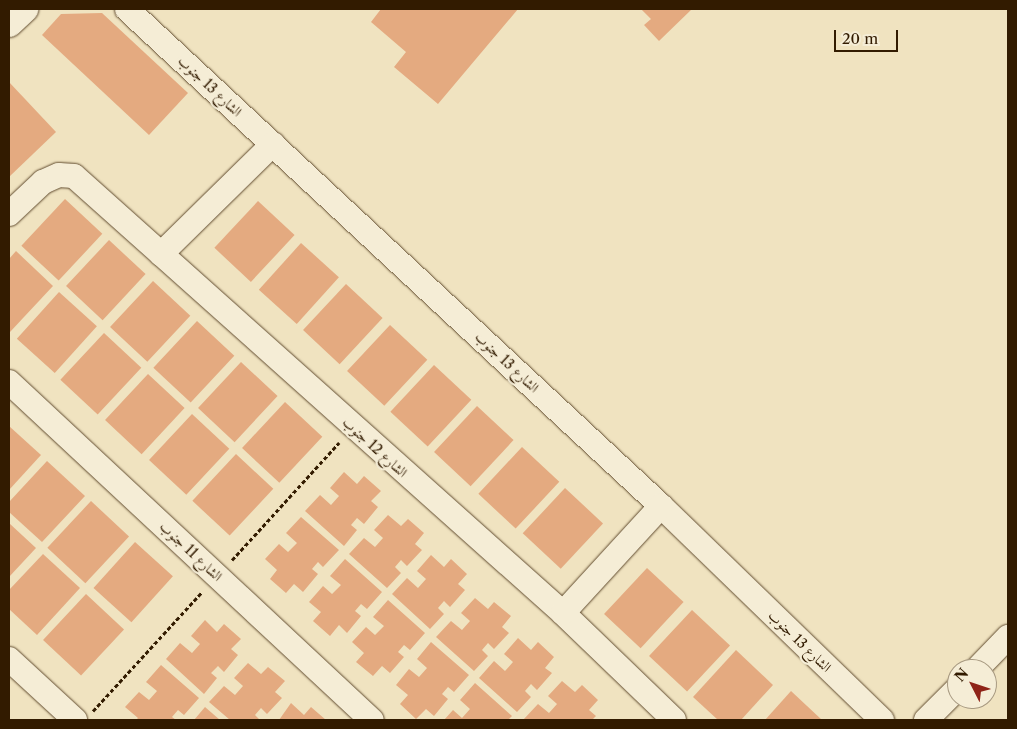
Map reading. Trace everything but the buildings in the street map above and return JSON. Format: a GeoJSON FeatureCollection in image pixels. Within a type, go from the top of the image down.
{"type":"FeatureCollection","features":[{"type":"Feature","properties":{"kind":"main road"},"geometry":{"type":"LineString","coordinates":[[9,23],[24,9]]}},
{"type":"Feature","properties":{"kind":"street","name":"الشارع 13 جنوب"},"geometry":{"type":"LineString","coordinates":[[127,9],[661,506],[882,720]]}},
{"type":"Feature","properties":{"kind":"street"},"geometry":{"type":"LineString","coordinates":[[161,254],[273,144]]}},
{"type":"Feature","properties":{"kind":"street","name":"الشارع 12 جنوب"},"geometry":{"type":"LineString","coordinates":[[9,214],[43,182],[59,175],[74,176],[563,613],[674,720]]}},
{"type":"Feature","properties":{"kind":"street","name":"الشارع 11 جنوب"},"geometry":{"type":"LineString","coordinates":[[9,382],[372,720]]}},
{"type":"Feature","properties":{"kind":"street"},"geometry":{"type":"LineString","coordinates":[[563,613],[661,506]]}},
{"type":"Feature","properties":{"kind":"street"},"geometry":{"type":"LineString","coordinates":[[987,659],[1008,637]]}},
{"type":"Feature","properties":{"kind":"street"},"geometry":{"type":"LineString","coordinates":[[9,658],[74,720]]}},
{"type":"Feature","properties":{"kind":"street"},"geometry":{"type":"LineString","coordinates":[[926,720],[947,699]]}}]}
